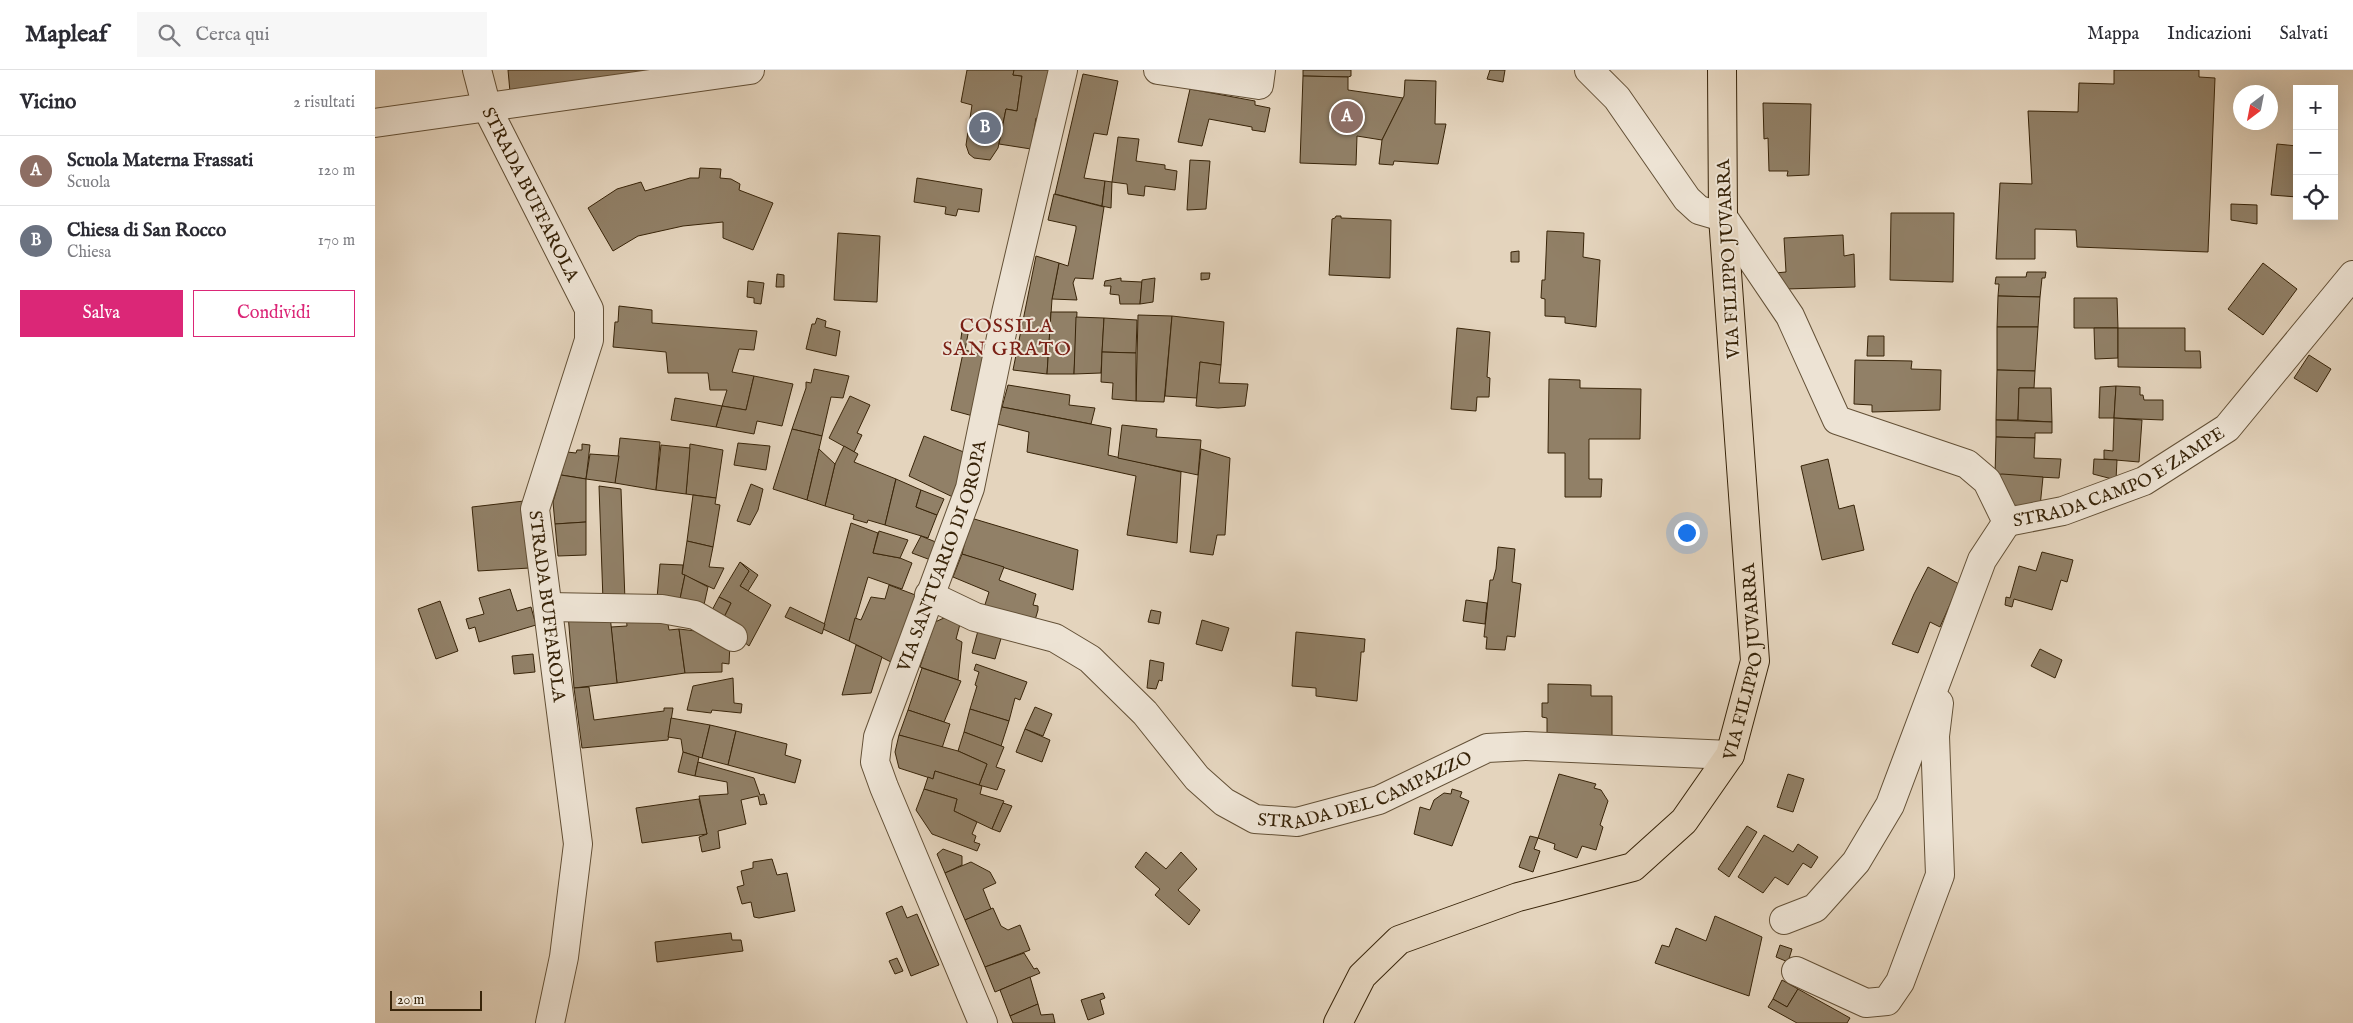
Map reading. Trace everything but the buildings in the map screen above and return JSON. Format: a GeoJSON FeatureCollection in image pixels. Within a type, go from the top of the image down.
{"type":"FeatureCollection","features":[{"type":"Feature","properties":{"kind":"main road","name":"VIA FILIPPO JUVARRA"},"geometry":{"type":"LineString","coordinates":[[1338,1023],[1362,976],[1399,940],[1518,897],[1633,866],[1684,821],[1730,755],[1755,661],[1723,216],[1722,70]]}},
{"type":"Feature","properties":{"kind":"street","name":"STRADA BUFFAROLA"},"geometry":{"type":"LineString","coordinates":[[477,70],[487,108],[589,309],[589,340],[535,509],[578,844],[564,957],[550,1023]]}},
{"type":"Feature","properties":{"kind":"street"},"geometry":{"type":"LineString","coordinates":[[375,124],[750,70]]}},
{"type":"Feature","properties":{"kind":"street","name":"VIA SANTUARIO DI OROPA"},"geometry":{"type":"LineString","coordinates":[[983,1023],[883,787],[875,762],[881,729],[970,488],[1006,313],[1063,70]]}},
{"type":"Feature","properties":{"kind":"street"},"geometry":{"type":"LineString","coordinates":[[1158,70],[1259,85],[1261,70]]}},
{"type":"Feature","properties":{"kind":"street"},"geometry":{"type":"LineString","coordinates":[[1589,70],[1617,98],[1687,199],[1699,210],[1723,216]]}},
{"type":"Feature","properties":{"kind":"street","name":"STRADA CAMPO E ZAMPE"},"geometry":{"type":"LineString","coordinates":[[1723,216],[1790,316],[1837,420],[1967,464],[1987,481],[2007,522],[2063,511],[2144,481],[2227,428],[2353,275]]}},
{"type":"Feature","properties":{"kind":"street"},"geometry":{"type":"LineString","coordinates":[[1784,920],[1815,908],[1856,862],[1890,805],[1982,560],[2007,522]]}},
{"type":"Feature","properties":{"kind":"street","name":"STRADA DEL CAMPAZZO"},"geometry":{"type":"LineString","coordinates":[[929,595],[975,617],[1055,638],[1090,659],[1145,713],[1197,778],[1223,802],[1255,819],[1297,822],[1379,800],[1487,748],[1526,746],[1730,755]]}},
{"type":"Feature","properties":{"kind":"street"},"geometry":{"type":"LineString","coordinates":[[547,607],[662,609],[695,615],[733,637]]}},
{"type":"Feature","properties":{"kind":"street"},"geometry":{"type":"LineString","coordinates":[[1796,971],[1866,1003],[1887,1001],[1901,982],[1940,875],[1935,736],[1945,662]]}},
{"type":"Feature","properties":{"kind":"place","name":"Scuola Materna Frassati"},"geometry":{"type":"Point","coordinates":[1347,117]}},
{"type":"Feature","properties":{"kind":"place","name":"Chiesa di San Rocco"},"geometry":{"type":"Point","coordinates":[985,128]}},
{"type":"Feature","properties":{"kind":"district","name":"COSSILA SAN GRATO"},"geometry":{"type":"Point","coordinates":[1007,336]}}]}
